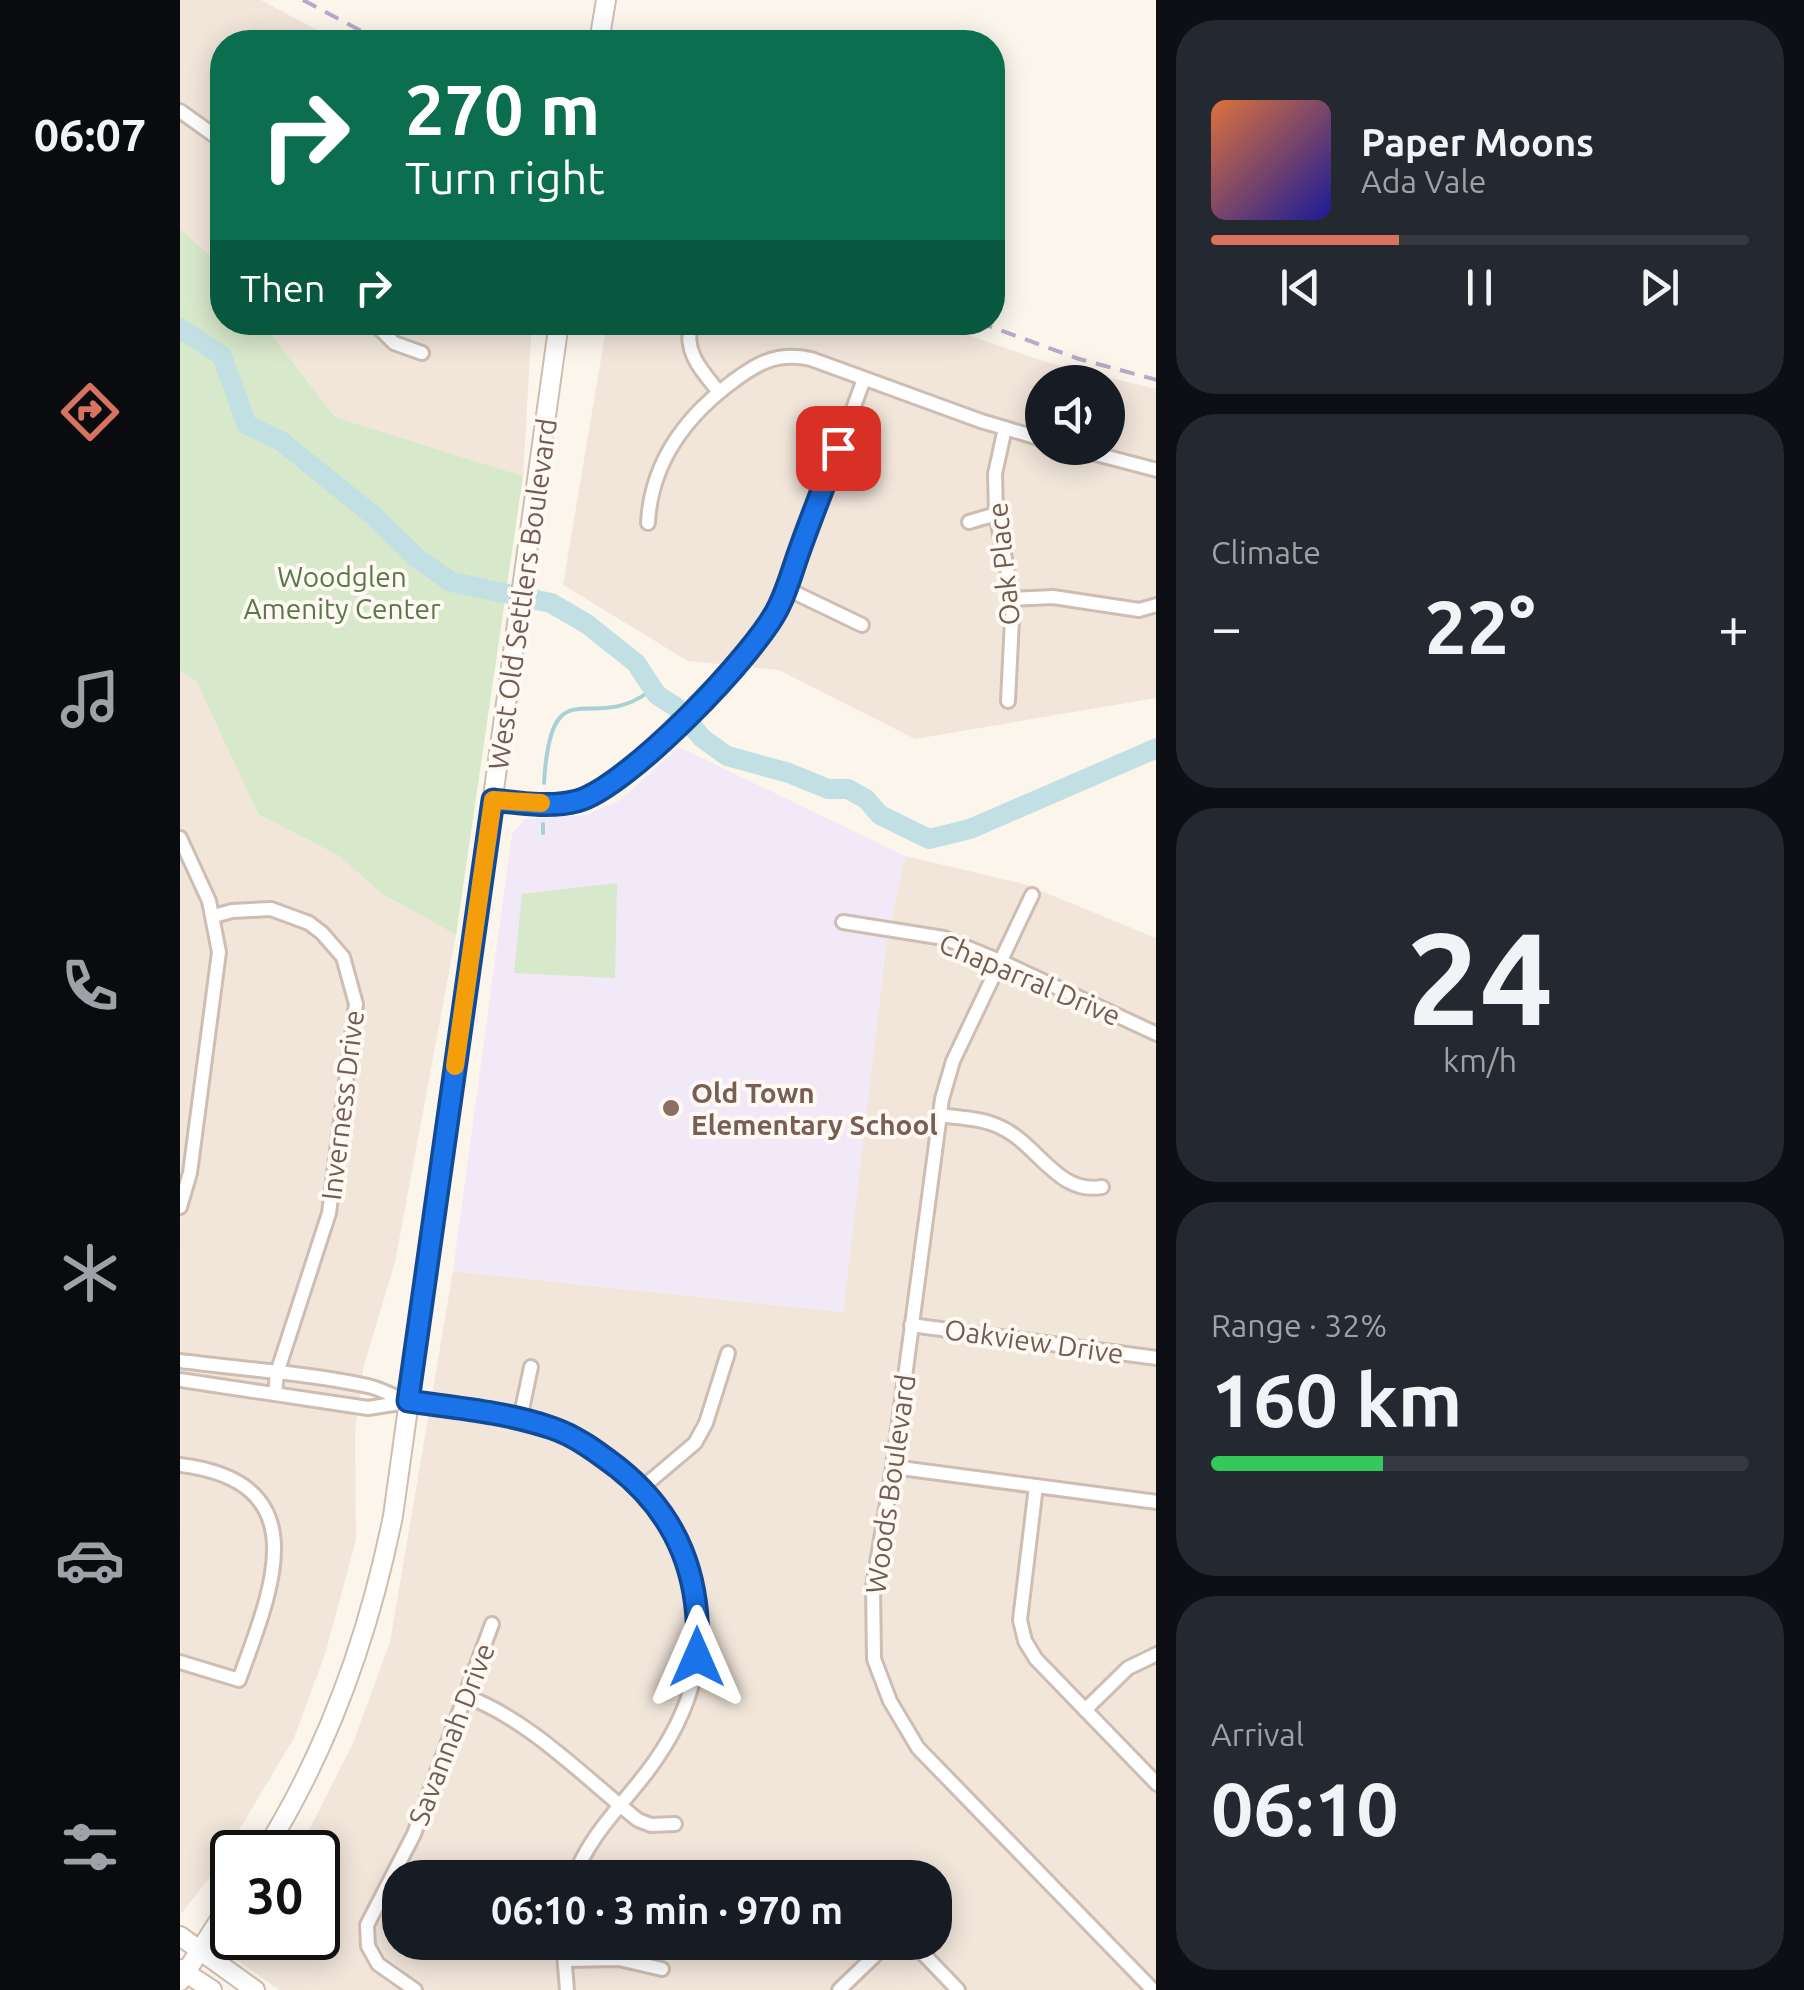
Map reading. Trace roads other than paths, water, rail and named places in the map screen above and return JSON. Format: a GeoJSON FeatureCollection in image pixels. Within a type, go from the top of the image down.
{"type":"FeatureCollection","features":[{"type":"Feature","properties":{"kind":"main road"},"geometry":{"type":"LineString","coordinates":[[601,30],[606,0]]}},
{"type":"Feature","properties":{"kind":"main road","name":"West Old Settlers Boulevard"},"geometry":{"type":"LineString","coordinates":[[277,1830],[332,1718],[372,1610],[393,1516],[557,335]]}},
{"type":"Feature","properties":{"kind":"main road"},"geometry":{"type":"LineString","coordinates":[[180,1936],[256,1990]]}},
{"type":"Feature","properties":{"kind":"main road"},"geometry":{"type":"LineString","coordinates":[[210,1936],[182,1974],[212,1990]]}},
{"type":"Feature","properties":{"kind":"street"},"geometry":{"type":"LineString","coordinates":[[180,111],[210,132]]}},
{"type":"Feature","properties":{"kind":"street"},"geometry":{"type":"LineString","coordinates":[[386,335],[406,350],[422,353]]}},
{"type":"Feature","properties":{"kind":"street"},"geometry":{"type":"LineString","coordinates":[[688,335],[691,354],[719,392]]}},
{"type":"Feature","properties":{"kind":"street"},"geometry":{"type":"LineString","coordinates":[[648,522],[651,496],[672,443],[696,412],[756,364],[783,356],[811,359],[1025,434]]}},
{"type":"Feature","properties":{"kind":"street"},"geometry":{"type":"LineString","coordinates":[[493,800],[530,804],[577,802],[611,784],[644,760],[758,640],[787,589],[864,379]]}},
{"type":"Feature","properties":{"kind":"street","name":"Oak Place"},"geometry":{"type":"LineString","coordinates":[[1005,428],[995,474],[996,514],[1012,599],[1008,701]]}},
{"type":"Feature","properties":{"kind":"street"},"geometry":{"type":"LineString","coordinates":[[1125,462],[1156,470]]}},
{"type":"Feature","properties":{"kind":"street"},"geometry":{"type":"LineString","coordinates":[[969,522],[996,514]]}},
{"type":"Feature","properties":{"kind":"street"},"geometry":{"type":"LineString","coordinates":[[787,589],[862,625]]}},
{"type":"Feature","properties":{"kind":"street"},"geometry":{"type":"LineString","coordinates":[[1012,599],[1053,597],[1139,610],[1156,605]]}},
{"type":"Feature","properties":{"kind":"street"},"geometry":{"type":"LineString","coordinates":[[180,838],[214,916],[218,972],[190,1172],[180,1207]]}},
{"type":"Feature","properties":{"kind":"street","name":"Woods Boulevard"},"geometry":{"type":"LineString","coordinates":[[1032,895],[952,1061],[940,1116],[873,1587],[874,1658],[890,1702],[918,1748],[1153,1990]]}},
{"type":"Feature","properties":{"kind":"street","name":"Inverness Drive"},"geometry":{"type":"LineString","coordinates":[[214,916],[232,911],[271,910],[309,923],[343,957],[356,1004],[329,1213],[278,1373],[275,1394]]}},
{"type":"Feature","properties":{"kind":"street","name":"Chaparral Drive"},"geometry":{"type":"LineString","coordinates":[[843,922],[944,938],[1000,960],[1156,1034]]}},
{"type":"Feature","properties":{"kind":"street"},"geometry":{"type":"LineString","coordinates":[[940,1116],[1000,1126],[1028,1145],[1067,1182],[1080,1188],[1102,1187]]}},
{"type":"Feature","properties":{"kind":"street","name":"Oakview Drive"},"geometry":{"type":"LineString","coordinates":[[911,1325],[1156,1358]]}},
{"type":"Feature","properties":{"kind":"street"},"geometry":{"type":"LineString","coordinates":[[643,1488],[695,1443],[706,1422],[728,1352]]}},
{"type":"Feature","properties":{"kind":"street"},"geometry":{"type":"LineString","coordinates":[[180,1360],[372,1386],[408,1401],[520,1419],[556,1429],[592,1448],[643,1488],[675,1534],[689,1568],[698,1621],[697,1657],[676,1726],[656,1760],[582,1860]]}},
{"type":"Feature","properties":{"kind":"street"},"geometry":{"type":"LineString","coordinates":[[520,1419],[531,1366]]}},
{"type":"Feature","properties":{"kind":"street"},"geometry":{"type":"LineString","coordinates":[[180,1380],[368,1408],[408,1401]]}},
{"type":"Feature","properties":{"kind":"street"},"geometry":{"type":"LineString","coordinates":[[180,1466],[226,1474],[258,1501],[275,1533],[276,1560],[238,1680],[180,1662]]}},
{"type":"Feature","properties":{"kind":"street"},"geometry":{"type":"LineString","coordinates":[[893,1467],[1156,1502]]}},
{"type":"Feature","properties":{"kind":"street"},"geometry":{"type":"LineString","coordinates":[[1036,1486],[1020,1613],[1023,1634],[1036,1659],[1156,1784]]}},
{"type":"Feature","properties":{"kind":"street","name":"Savannah Drive"},"geometry":{"type":"LineString","coordinates":[[415,1990],[378,1964],[368,1946],[367,1924],[414,1834],[492,1624]]}},
{"type":"Feature","properties":{"kind":"street"},"geometry":{"type":"LineString","coordinates":[[1085,1710],[1128,1668],[1156,1654]]}},
{"type":"Feature","properties":{"kind":"street"},"geometry":{"type":"LineString","coordinates":[[468,1697],[528,1728],[643,1823],[675,1824]]}},
{"type":"Feature","properties":{"kind":"street"},"geometry":{"type":"LineString","coordinates":[[564,1960],[567,1990]]}},
{"type":"Feature","properties":{"kind":"street"},"geometry":{"type":"LineString","coordinates":[[623,1960],[662,1969]]}},
{"type":"Feature","properties":{"kind":"street"},"geometry":{"type":"LineString","coordinates":[[839,1990],[870,1960]]}},
{"type":"Feature","properties":{"kind":"street"},"geometry":{"type":"LineString","coordinates":[[929,1960],[958,1990]]}},
{"type":"Feature","properties":{"kind":"waterway"},"geometry":{"type":"LineString","coordinates":[[180,328],[222,356],[247,425],[281,441],[375,517],[417,558],[451,582],[551,603],[587,624],[636,663],[657,695],[676,707],[702,738],[727,756],[789,773],[828,789],[848,789],[866,799],[880,815],[929,839],[970,829],[1156,748]]}},
{"type":"Feature","properties":{"kind":"waterway"},"geometry":{"type":"LineString","coordinates":[[544,783],[548,747],[555,725],[565,713],[626,704],[647,693],[657,695]]}},
{"type":"Feature","properties":{"kind":"waterway"},"geometry":{"type":"LineString","coordinates":[[543,824],[543,833]]}},
{"type":"Feature","properties":{"kind":"railway"},"geometry":{"type":"LineString","coordinates":[[303,0],[359,30]]}},
{"type":"Feature","properties":{"kind":"railway"},"geometry":{"type":"LineString","coordinates":[[1005,332],[1079,359],[1156,380]]}},
{"type":"Feature","properties":{"kind":"place","name":"Old Town Elementary School"},"geometry":{"type":"Point","coordinates":[671,1108]}},
{"type":"Feature","properties":{"kind":"park label","name":"Woodglen Amenity Center"},"geometry":{"type":"Point","coordinates":[342,592]}}]}
